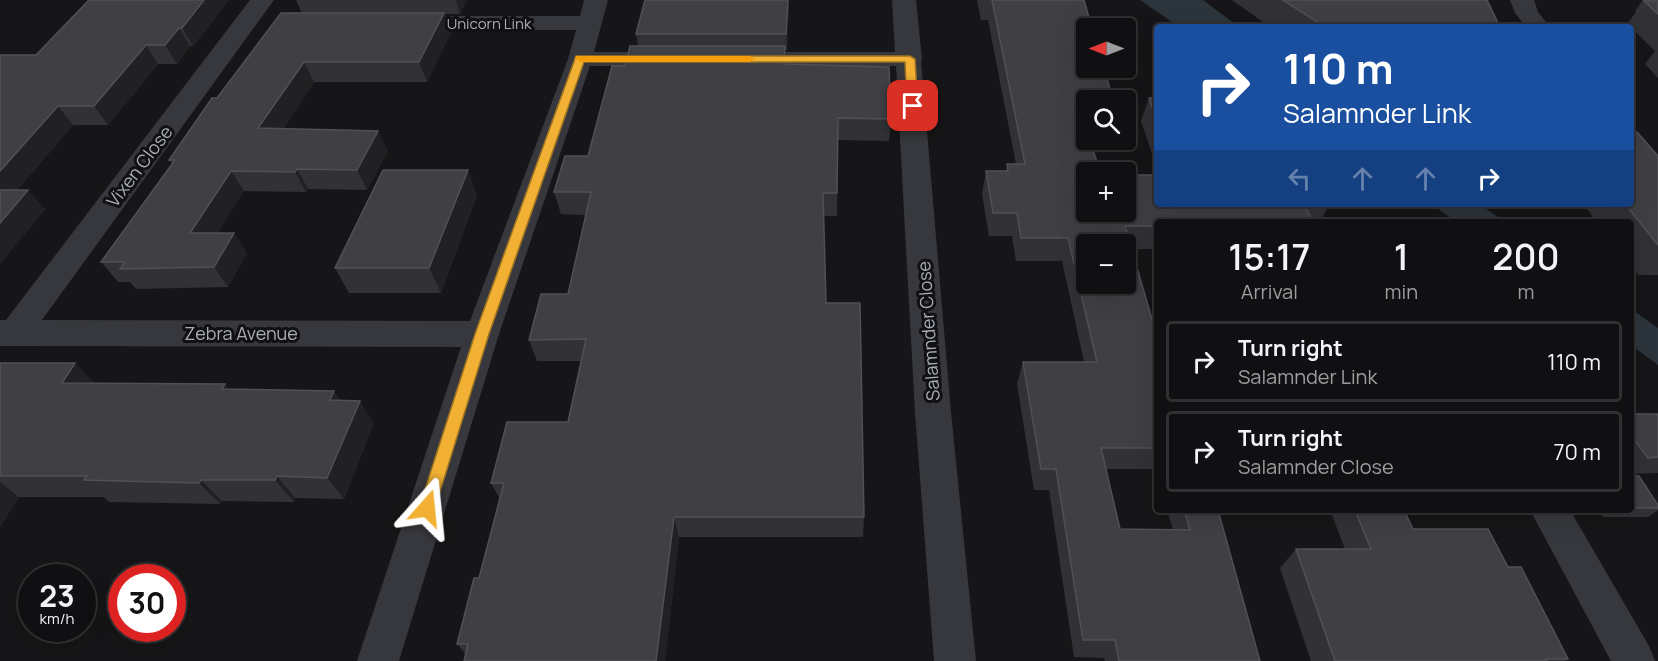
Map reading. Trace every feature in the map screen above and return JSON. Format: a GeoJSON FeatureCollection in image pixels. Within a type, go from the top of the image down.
{"type":"FeatureCollection","features":[{"type":"Feature","properties":{"kind":"street","name":"Salamnder Close"},"geometry":{"type":"LineString","coordinates":[[904,0],[910,59],[933,412],[955,661]]}},
{"type":"Feature","properties":{"kind":"street"},"geometry":{"type":"LineString","coordinates":[[378,661],[482,334],[580,59],[592,11]]}},
{"type":"Feature","properties":{"kind":"street","name":"Unicorn Link"},"geometry":{"type":"LineString","coordinates":[[388,23],[592,11]]}},
{"type":"Feature","properties":{"kind":"street"},"geometry":{"type":"LineString","coordinates":[[1512,24],[1529,13]]}},
{"type":"Feature","properties":{"kind":"street","name":"Vixen Close"},"geometry":{"type":"LineString","coordinates":[[8,333],[259,15]]}},
{"type":"Feature","properties":{"kind":"street"},"geometry":{"type":"LineString","coordinates":[[580,59],[910,59]]}},
{"type":"Feature","properties":{"kind":"street","name":"Zebra Avenue"},"geometry":{"type":"LineString","coordinates":[[8,333],[482,334]]}},
{"type":"Feature","properties":{"kind":"street"},"geometry":{"type":"LineString","coordinates":[[1551,513],[1634,661]]}},
{"type":"Feature","properties":{"kind":"shaded area"},"geometry":{"type":"Polygon","coordinates":[[[1140,0],[1203,0],[1235,24],[1175,24],[1140,0]]]}},
{"type":"Feature","properties":{"kind":"shaded area"},"geometry":{"type":"Polygon","coordinates":[[[1435,207],[1483,207],[1501,219],[1453,219],[1435,207]]]}},
{"type":"Feature","properties":{"kind":"shaded area"},"geometry":{"type":"Polygon","coordinates":[[[1634,311],[1658,328],[1658,365],[1634,347],[1634,311]]]}},
{"type":"Feature","properties":{"kind":"building"},"geometry":{"type":"Polygon","coordinates":[[[89,0],[204,0],[165,45],[146,45],[94,106],[58,106],[0,171],[0,55],[36,55],[89,0]]]}},
{"type":"Feature","properties":{"kind":"building"},"geometry":{"type":"Polygon","coordinates":[[[645,0],[788,0],[786,34],[636,34],[645,0]]]}},
{"type":"Feature","properties":{"kind":"building"},"geometry":{"type":"Polygon","coordinates":[[[992,0],[1084,0],[1089,18],[1076,18],[1076,78],[1107,78],[1110,90],[1076,90],[1076,150],[1093,150],[1097,162],[1076,162],[1076,222],[1136,222],[1136,175],[1154,175],[1154,207],[1306,207],[1312,219],[1154,219],[1154,226],[1125,226],[1127,234],[1076,234],[1076,272],[1068,238],[1021,238],[1017,213],[993,213],[986,171],[1008,171],[1007,164],[1025,164],[992,0]]]}},
{"type":"Feature","properties":{"kind":"building"},"geometry":{"type":"Polygon","coordinates":[[[1283,0],[1487,0],[1499,24],[1320,24],[1283,0]]]}},
{"type":"Feature","properties":{"kind":"building"},"geometry":{"type":"Polygon","coordinates":[[[1644,1],[1658,1],[1658,14],[1644,1]]]}},
{"type":"Feature","properties":{"kind":"building"},"geometry":{"type":"Polygon","coordinates":[[[281,13],[444,13],[419,62],[304,62],[258,128],[378,131],[357,170],[231,171],[190,233],[234,233],[214,267],[120,269],[125,262],[101,262],[175,160],[169,160],[212,98],[217,98],[281,13]]]}},
{"type":"Feature","properties":{"kind":"building"},"geometry":{"type":"Polygon","coordinates":[[[630,46],[785,46],[784,64],[889,67],[891,119],[838,118],[837,193],[823,193],[826,303],[860,303],[864,517],[674,517],[656,661],[464,661],[468,644],[457,644],[474,578],[479,578],[504,483],[491,483],[507,422],[568,422],[586,339],[529,340],[541,294],[568,294],[591,192],[554,192],[565,156],[588,156],[612,66],[625,66],[630,46]]]}},
{"type":"Feature","properties":{"kind":"building"},"geometry":{"type":"Polygon","coordinates":[[[1149,98],[1154,98],[1154,113],[1149,98]]]}},
{"type":"Feature","properties":{"kind":"building"},"geometry":{"type":"Polygon","coordinates":[[[1634,132],[1637,132],[1658,156],[1658,245],[1627,207],[1634,207],[1634,132]]]}},
{"type":"Feature","properties":{"kind":"building"},"geometry":{"type":"Polygon","coordinates":[[[383,170],[468,170],[429,268],[335,268],[383,170]]]}},
{"type":"Feature","properties":{"kind":"building"},"geometry":{"type":"Polygon","coordinates":[[[0,190],[28,190],[0,223],[0,190]]]}},
{"type":"Feature","properties":{"kind":"building"},"geometry":{"type":"Polygon","coordinates":[[[1136,264],[1154,326],[1154,448],[1101,448],[1120,529],[1190,530],[1185,513],[1219,513],[1260,661],[1119,661],[1115,640],[1083,640],[1056,469],[1041,469],[1023,362],[1097,362],[1081,294],[1136,294],[1136,264]]]}},
{"type":"Feature","properties":{"kind":"building"},"geometry":{"type":"Polygon","coordinates":[[[0,363],[75,363],[62,383],[225,384],[222,389],[334,391],[330,400],[360,401],[327,478],[277,476],[275,480],[201,480],[199,483],[84,480],[87,476],[0,476],[0,363]]]}},
{"type":"Feature","properties":{"kind":"building"},"geometry":{"type":"Polygon","coordinates":[[[1634,414],[1658,414],[1658,457],[1648,458],[1634,439],[1634,414]]]}},
{"type":"Feature","properties":{"kind":"building"},"geometry":{"type":"Polygon","coordinates":[[[1634,476],[1639,476],[1658,508],[1634,508],[1634,476]]]}},
{"type":"Feature","properties":{"kind":"building"},"geometry":{"type":"Polygon","coordinates":[[[1356,513],[1405,513],[1413,529],[1488,529],[1508,567],[1521,567],[1568,659],[1546,659],[1547,661],[1335,661],[1296,549],[1371,549],[1356,513]]]}},
{"type":"Feature","properties":{"kind":"slow traffic"},"geometry":{"type":"LineString","coordinates":[[580,59],[750,59]]}},
{"type":"Feature","properties":{"kind":"route"},"geometry":{"type":"LineString","coordinates":[[427,508],[482,334],[580,59],[910,59],[913,106]]}}]}
